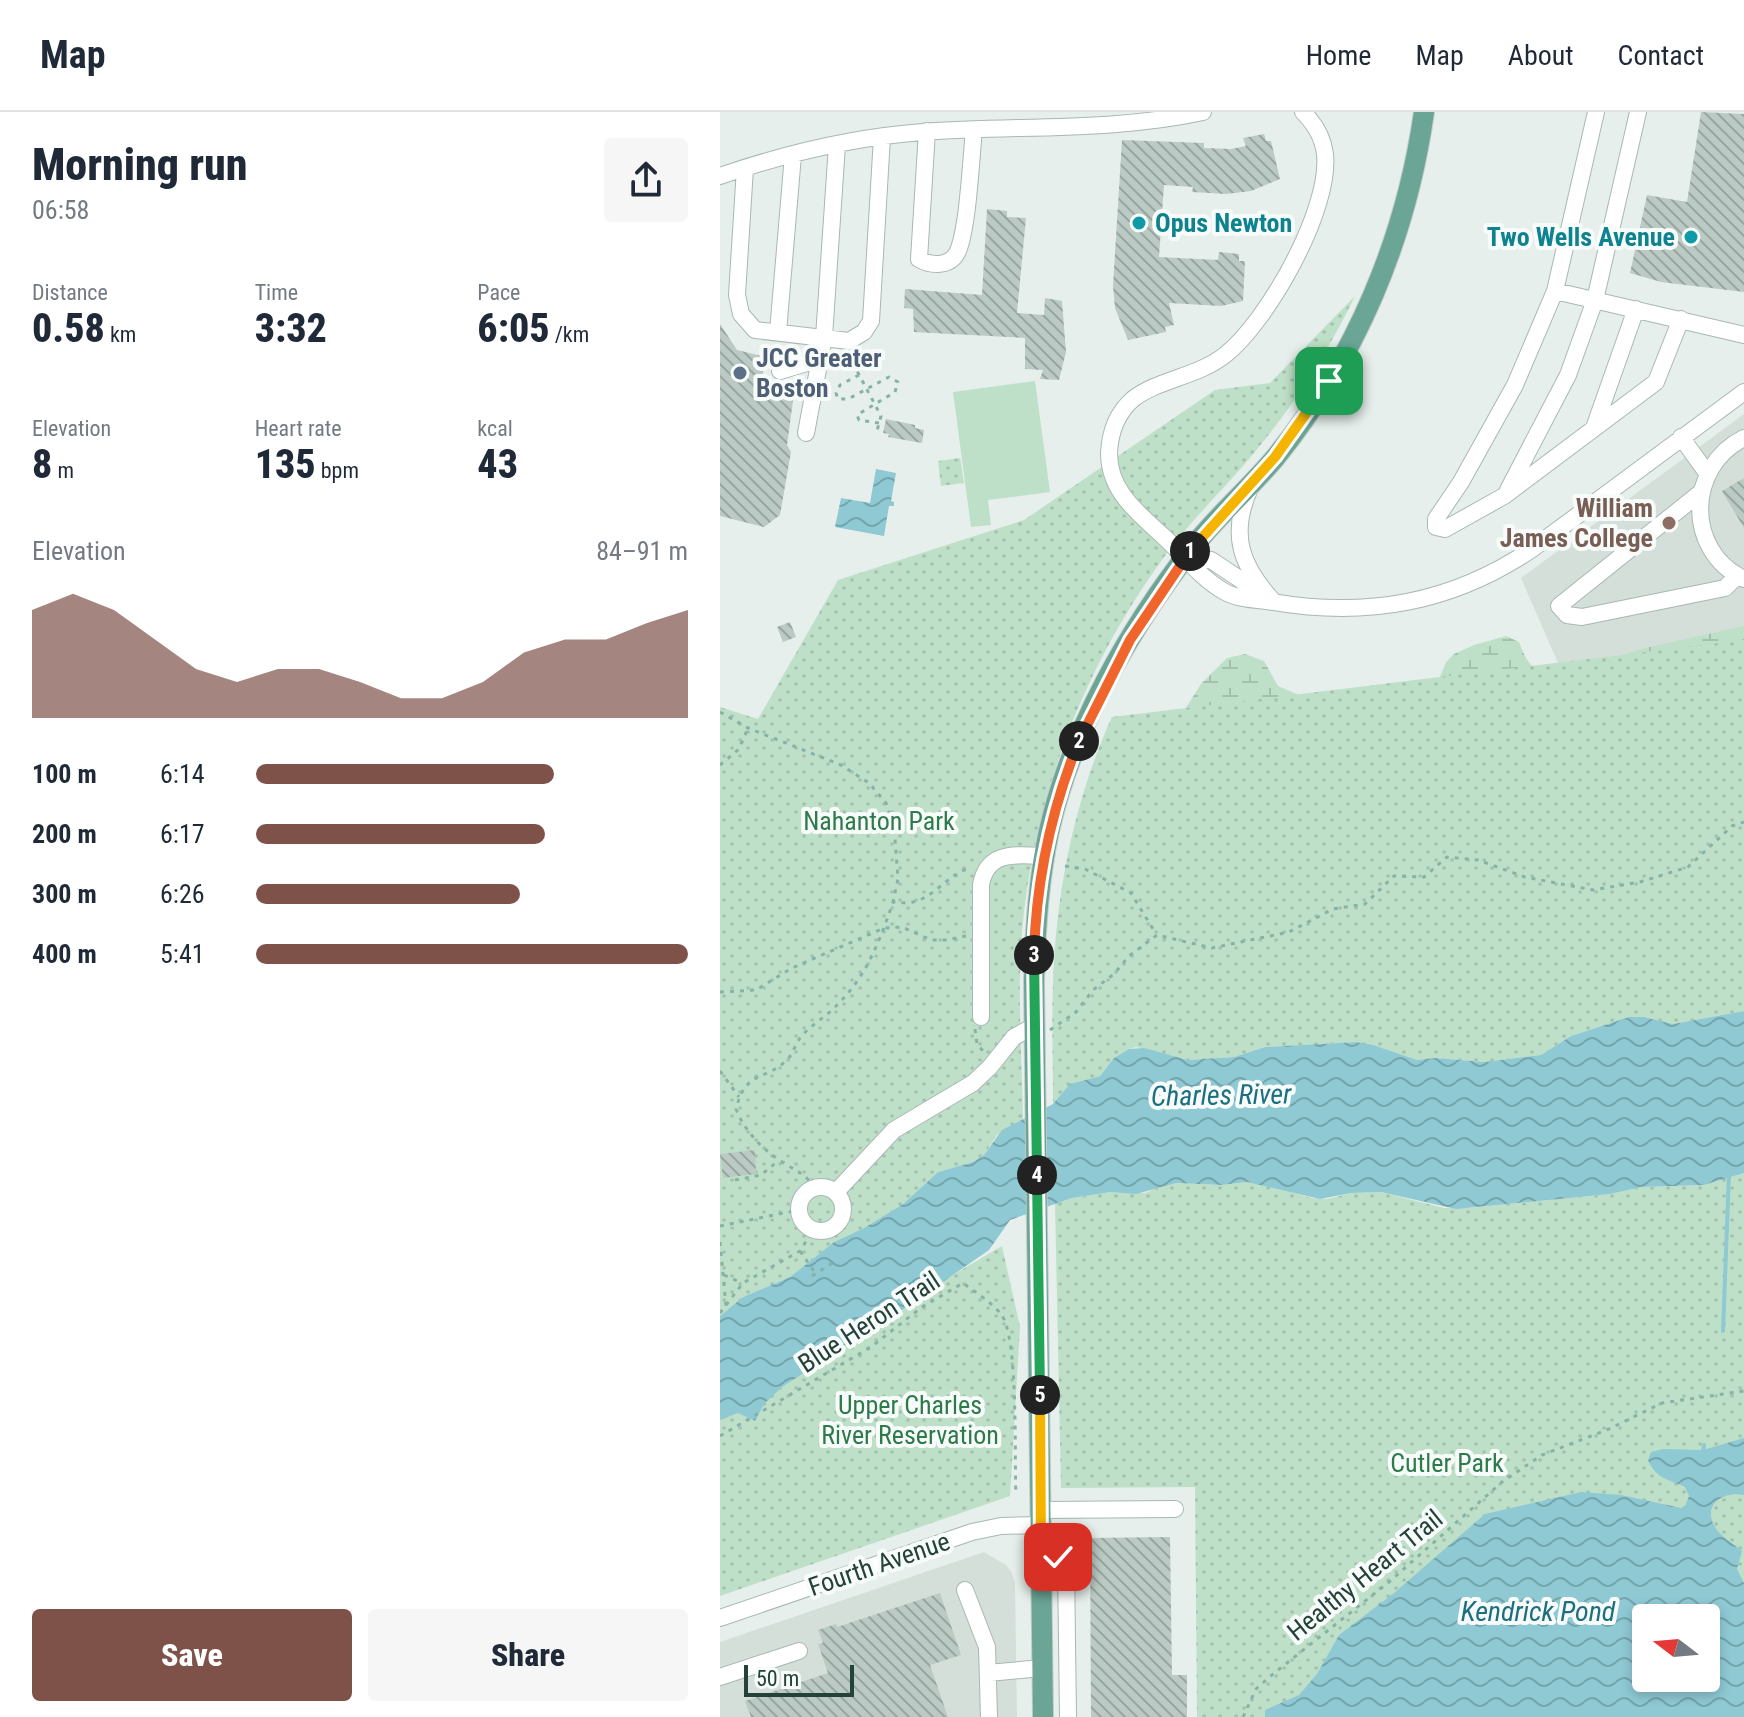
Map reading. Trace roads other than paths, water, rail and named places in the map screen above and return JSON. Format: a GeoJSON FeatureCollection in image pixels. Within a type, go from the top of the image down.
{"type":"FeatureCollection","features":[{"type":"Feature","properties":{"kind":"main road"},"geometry":{"type":"LineString","coordinates":[[1043,1717],[1035,921],[1044,856],[1063,781],[1090,716],[1141,623],[1186,557],[1251,485],[1318,400],[1362,321],[1402,217],[1418,154],[1424,112]]}},
{"type":"Feature","properties":{"kind":"street"},"geometry":{"type":"LineString","coordinates":[[720,176],[837,145],[927,131],[1140,121],[1203,112]]}},
{"type":"Feature","properties":{"kind":"street"},"geometry":{"type":"LineString","coordinates":[[1303,112],[1321,138],[1325,152],[1324,175],[1311,219],[1274,298],[1237,346],[1207,368],[1133,399],[1120,414],[1112,432],[1109,462],[1120,494],[1186,557],[1199,557],[1217,563],[1274,602],[1314,609],[1367,608],[1418,600],[1463,586],[1532,549],[1744,392]]}},
{"type":"Feature","properties":{"kind":"street"},"geometry":{"type":"LineString","coordinates":[[1596,112],[1555,291],[1515,385],[1461,482],[1436,519],[1436,527],[1445,529],[1504,496],[1656,382],[1681,319]]}},
{"type":"Feature","properties":{"kind":"street"},"geometry":{"type":"LineString","coordinates":[[1504,496],[1568,375],[1595,300],[1638,112]]}},
{"type":"Feature","properties":{"kind":"street"},"geometry":{"type":"LineString","coordinates":[[927,131],[919,259],[928,265],[944,264],[955,256],[962,239],[974,130]]}},
{"type":"Feature","properties":{"kind":"street"},"geometry":{"type":"LineString","coordinates":[[745,168],[737,295],[741,314],[755,330],[849,341],[864,332],[871,321],[882,137]]}},
{"type":"Feature","properties":{"kind":"street"},"geometry":{"type":"LineString","coordinates":[[806,433],[820,359],[833,339],[837,145]]}},
{"type":"Feature","properties":{"kind":"street"},"geometry":{"type":"LineString","coordinates":[[778,332],[793,155]]}},
{"type":"Feature","properties":{"kind":"street"},"geometry":{"type":"LineString","coordinates":[[1555,291],[1744,335]]}},
{"type":"Feature","properties":{"kind":"street"},"geometry":{"type":"LineString","coordinates":[[1593,429],[1636,309]]}},
{"type":"Feature","properties":{"kind":"street"},"geometry":{"type":"LineString","coordinates":[[780,371],[820,359]]}},
{"type":"Feature","properties":{"kind":"street"},"geometry":{"type":"LineString","coordinates":[[1681,437],[1707,473]]}},
{"type":"Feature","properties":{"kind":"street"},"geometry":{"type":"LineString","coordinates":[[1700,493],[1559,606],[1567,615],[1582,617],[1725,588],[1741,577],[1722,564],[1709,548],[1699,515],[1700,493],[1707,473],[1728,449],[1744,438]]}},
{"type":"Feature","properties":{"kind":"street"},"geometry":{"type":"LineString","coordinates":[[1251,485],[1240,521],[1241,551],[1254,579],[1274,602]]}},
{"type":"Feature","properties":{"kind":"street"},"geometry":{"type":"LineString","coordinates":[[981,1017],[981,885],[985,869],[993,861],[1004,857],[1044,856]]}},
{"type":"Feature","properties":{"kind":"street"},"geometry":{"type":"LineString","coordinates":[[836,1192],[894,1130],[973,1083],[1019,1033],[1035,1031]]}},
{"type":"Feature","properties":{"kind":"street"},"geometry":{"type":"LineString","coordinates":[[815,1188],[829,1188],[836,1192],[841,1197],[844,1211],[838,1224],[827,1231],[813,1230],[803,1221],[799,1210],[803,1196],[815,1188]]}},
{"type":"Feature","properties":{"kind":"street","name":"Fourth Avenue"},"geometry":{"type":"LineString","coordinates":[[720,1618],[981,1529],[1041,1518],[1175,1509]]}},
{"type":"Feature","properties":{"kind":"street"},"geometry":{"type":"LineString","coordinates":[[1041,1557],[1058,1557],[1066,1565],[1068,1717]]}},
{"type":"Feature","properties":{"kind":"street"},"geometry":{"type":"LineString","coordinates":[[965,1590],[985,1642],[989,1717]]}},
{"type":"Feature","properties":{"kind":"street"},"geometry":{"type":"LineString","coordinates":[[720,1677],[799,1651]]}},
{"type":"Feature","properties":{"kind":"street"},"geometry":{"type":"LineString","coordinates":[[988,1673],[1042,1668]]}},
{"type":"Feature","properties":{"kind":"water"},"geometry":{"type":"Polygon","coordinates":[[[876,469],[896,473],[891,501],[894,506],[889,506],[884,536],[835,527],[841,498],[870,503],[876,469]]]}},
{"type":"Feature","properties":{"kind":"water","name":"Charles River"},"geometry":{"type":"Polygon","coordinates":[[[1744,1011],[1744,1173],[1704,1185],[1642,1187],[1610,1194],[1456,1209],[1381,1192],[1351,1193],[1320,1199],[1247,1182],[1221,1185],[1176,1183],[1136,1194],[1111,1192],[1072,1198],[1010,1220],[989,1250],[782,1387],[764,1404],[755,1421],[738,1413],[720,1420],[720,1316],[743,1297],[790,1277],[834,1242],[903,1204],[938,1172],[973,1162],[984,1155],[1002,1130],[1053,1104],[1070,1084],[1100,1076],[1114,1058],[1129,1049],[1144,1048],[1188,1060],[1234,1057],[1265,1047],[1356,1042],[1417,1060],[1436,1058],[1484,1062],[1541,1055],[1571,1036],[1629,1017],[1673,1024],[1744,1011]]]}},
{"type":"Feature","properties":{"kind":"water","name":"Kendrick Pond"},"geometry":{"type":"Polygon","coordinates":[[[1744,1438],[1744,1495],[1719,1499],[1714,1503],[1711,1515],[1718,1531],[1742,1551],[1737,1569],[1744,1583],[1744,1717],[1265,1717],[1265,1710],[1299,1695],[1317,1674],[1339,1635],[1394,1593],[1485,1514],[1581,1492],[1621,1495],[1681,1508],[1685,1506],[1689,1496],[1685,1487],[1663,1478],[1648,1460],[1651,1452],[1663,1449],[1703,1450],[1744,1438]]]}},
{"type":"Feature","properties":{"kind":"waterway"},"geometry":{"type":"LineString","coordinates":[[1723,1331],[1729,1174]]}},
{"type":"Feature","properties":{"kind":"waterway"},"geometry":{"type":"LineString","coordinates":[[1703,1450],[1704,1445]]}},
{"type":"Feature","properties":{"kind":"place","name":"Opus Newton"},"geometry":{"type":"Point","coordinates":[1139,223]}},
{"type":"Feature","properties":{"kind":"place","name":"Two Wells Avenue"},"geometry":{"type":"Point","coordinates":[1691,237]}},
{"type":"Feature","properties":{"kind":"place","name":"JCC Greater Boston"},"geometry":{"type":"Point","coordinates":[740,373]}},
{"type":"Feature","properties":{"kind":"place","name":"William James College"},"geometry":{"type":"Point","coordinates":[1669,523]}},
{"type":"Feature","properties":{"kind":"park label","name":"Nahanton Park"},"geometry":{"type":"Point","coordinates":[879,821]}},
{"type":"Feature","properties":{"kind":"park label","name":"Upper Charles River Reservation"},"geometry":{"type":"Point","coordinates":[910,1420]}},
{"type":"Feature","properties":{"kind":"park label","name":"Cutler Park"},"geometry":{"type":"Point","coordinates":[1447,1463]}}]}
